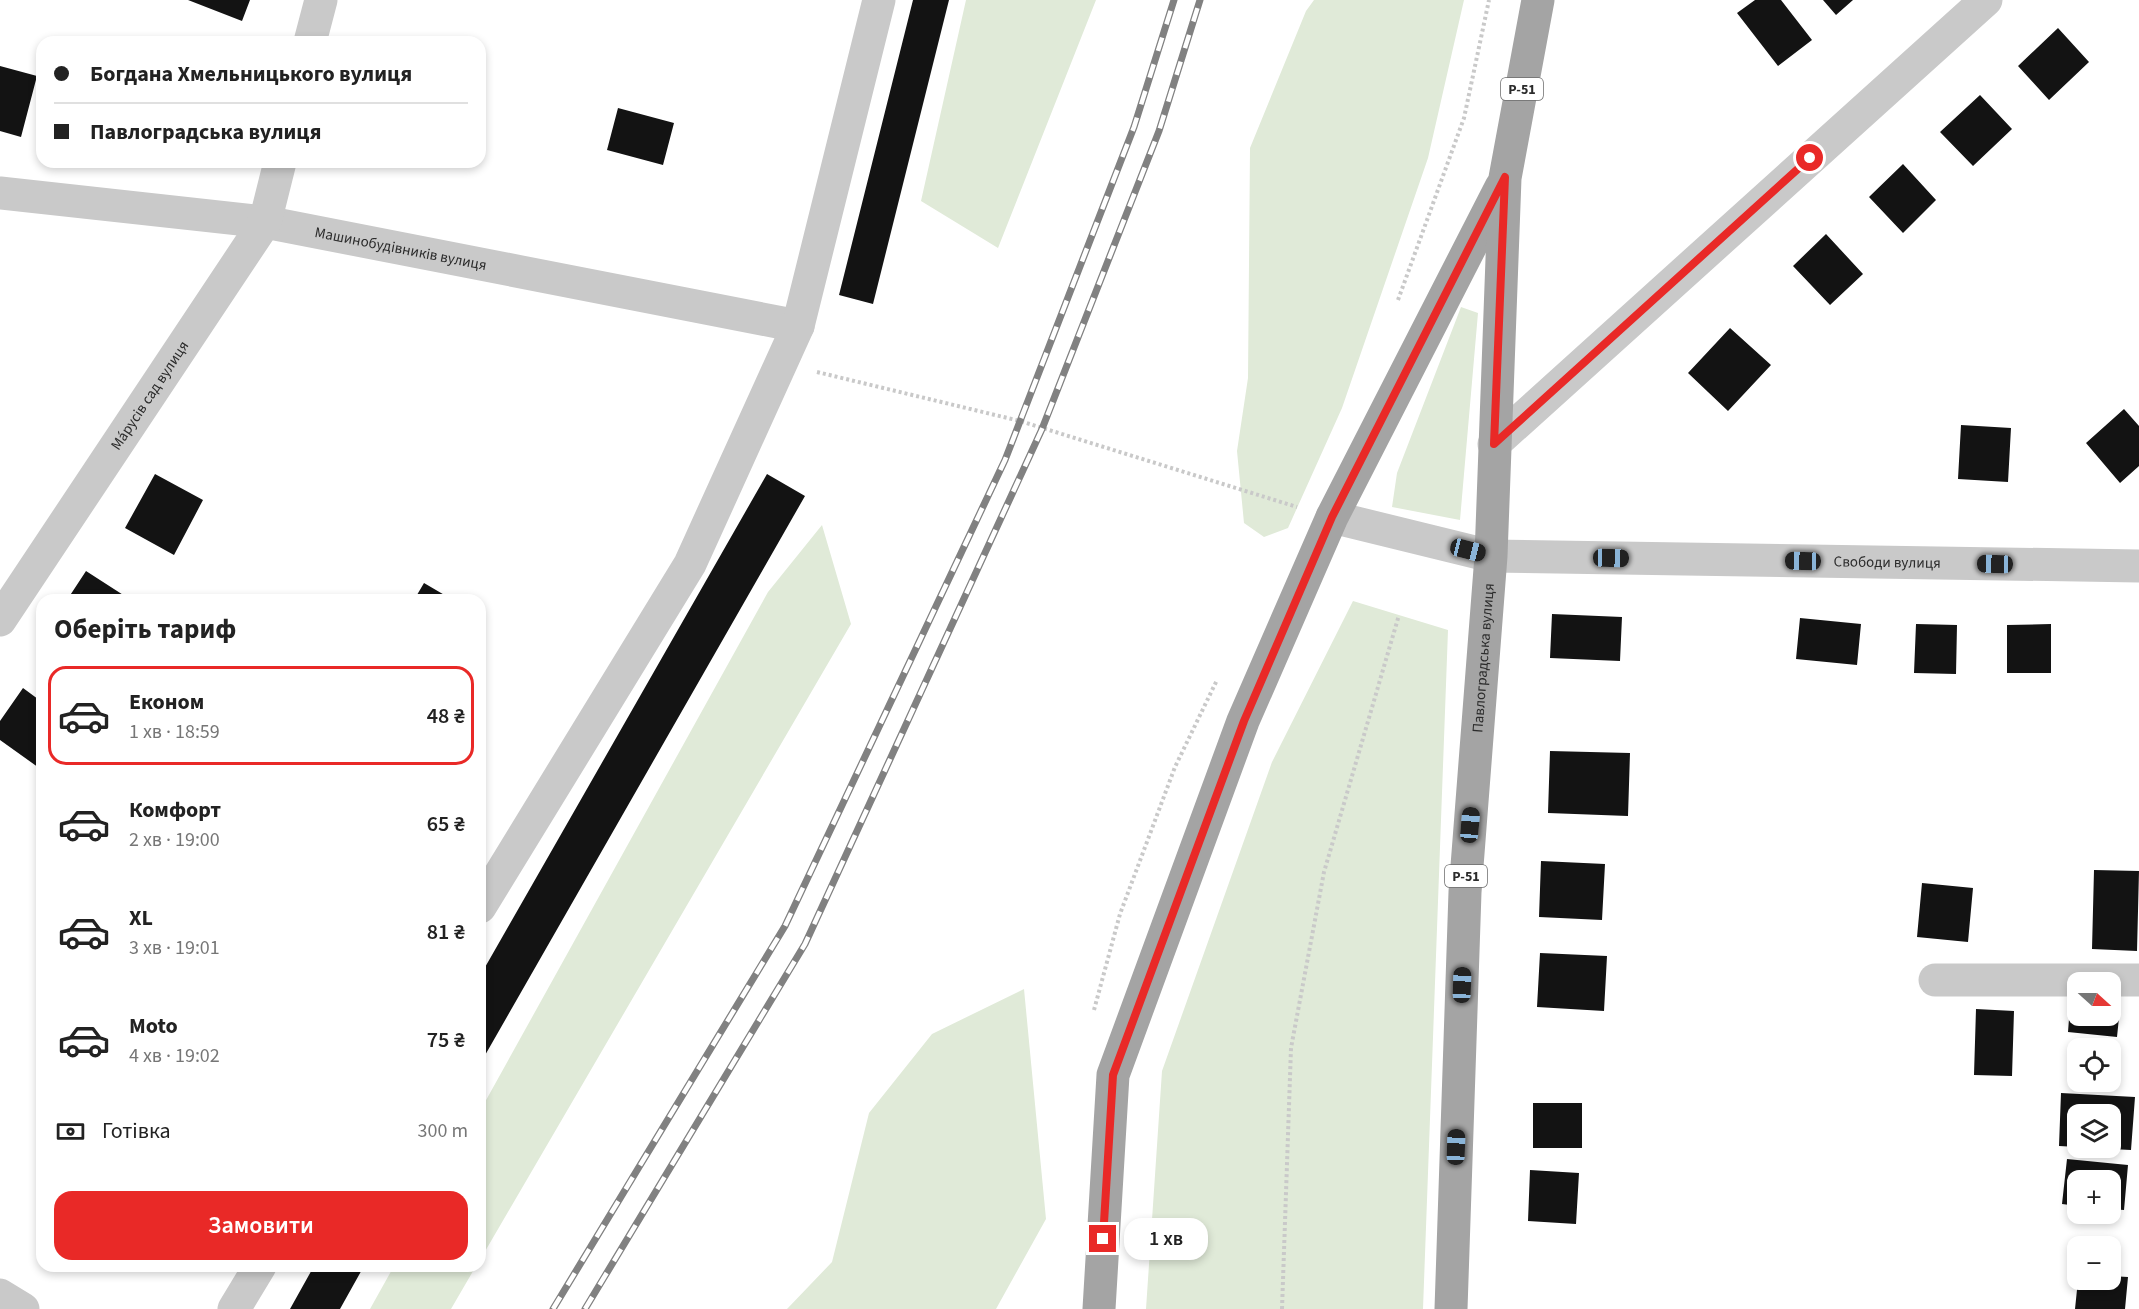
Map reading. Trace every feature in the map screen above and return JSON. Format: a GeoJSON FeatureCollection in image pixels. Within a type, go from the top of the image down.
{"type":"FeatureCollection","features":[{"type":"Feature","properties":{"kind":"main road","name":"Р-51"},"geometry":{"type":"LineString","coordinates":[[1099,1309],[1113,1075],[1244,721],[1332,517],[1505,177],[1538,0]]}},
{"type":"Feature","properties":{"kind":"main road","name":"Павлоградська вулиця"},"geometry":{"type":"LineString","coordinates":[[1451,1309],[1465,892],[1491,556],[1505,177]]}},
{"type":"Feature","properties":{"kind":"street"},"geometry":{"type":"LineString","coordinates":[[312,36],[321,0]]}},
{"type":"Feature","properties":{"kind":"street"},"geometry":{"type":"LineString","coordinates":[[486,897],[690,564],[798,326],[879,0]]}},
{"type":"Feature","properties":{"kind":"street"},"geometry":{"type":"LineString","coordinates":[[1494,444],[1986,0]]}},
{"type":"Feature","properties":{"kind":"street","name":"Мáрусів сад вулиця"},"geometry":{"type":"LineString","coordinates":[[0,620],[265,222],[278,168]]}},
{"type":"Feature","properties":{"kind":"street","name":"Машинобудівників вулиця"},"geometry":{"type":"LineString","coordinates":[[0,193],[265,222],[798,326]]}},
{"type":"Feature","properties":{"kind":"street","name":"Свободи вулиця"},"geometry":{"type":"LineString","coordinates":[[1332,517],[1491,556],[2139,566]]}},
{"type":"Feature","properties":{"kind":"street"},"geometry":{"type":"LineString","coordinates":[[1935,980],[2139,980]]}},
{"type":"Feature","properties":{"kind":"street"},"geometry":{"type":"LineString","coordinates":[[234,1309],[256,1272]]}},
{"type":"Feature","properties":{"kind":"street"},"geometry":{"type":"LineString","coordinates":[[0,1295],[23,1309]]}},
{"type":"Feature","properties":{"kind":"path"},"geometry":{"type":"LineString","coordinates":[[781,363],[1020,422],[1332,517]]}},
{"type":"Feature","properties":{"kind":"path"},"geometry":{"type":"LineString","coordinates":[[1282,1309],[1291,1047],[1324,872],[1399,615]]}},
{"type":"Feature","properties":{"kind":"green space"},"geometry":{"type":"Polygon","coordinates":[[[966,0],[1096,0],[998,248],[921,201],[966,0]]]}},
{"type":"Feature","properties":{"kind":"green space"},"geometry":{"type":"Polygon","coordinates":[[[1314,0],[1464,0],[1428,158],[1342,408],[1288,528],[1264,537],[1244,523],[1237,451],[1248,378],[1250,148],[1306,11],[1314,0]]]}},
{"type":"Feature","properties":{"kind":"green space"},"geometry":{"type":"Polygon","coordinates":[[[1461,307],[1478,313],[1460,520],[1392,507],[1397,473],[1461,307]]]}},
{"type":"Feature","properties":{"kind":"green space"},"geometry":{"type":"Polygon","coordinates":[[[822,525],[851,624],[486,1250],[486,1100],[768,592],[822,525]]]}},
{"type":"Feature","properties":{"kind":"green space"},"geometry":{"type":"Polygon","coordinates":[[[1353,601],[1448,630],[1423,1309],[1146,1309],[1162,1071],[1272,762],[1353,601]]]}},
{"type":"Feature","properties":{"kind":"green space"},"geometry":{"type":"Polygon","coordinates":[[[1024,989],[1046,1219],[996,1309],[787,1309],[832,1262],[869,1113],[932,1034],[1024,989]]]}},
{"type":"Feature","properties":{"kind":"green space"},"geometry":{"type":"Polygon","coordinates":[[[391,1272],[473,1272],[451,1309],[370,1309],[391,1272]]]}},
{"type":"Feature","properties":{"kind":"building"},"geometry":{"type":"Polygon","coordinates":[[[188,0],[250,0],[242,21],[188,0]]]}},
{"type":"Feature","properties":{"kind":"building"},"geometry":{"type":"Polygon","coordinates":[[[913,0],[949,0],[873,304],[839,295],[913,0]]]}},
{"type":"Feature","properties":{"kind":"building"},"geometry":{"type":"Polygon","coordinates":[[[1755,0],[1781,0],[1812,40],[1778,66],[1737,13],[1755,0]]]}},
{"type":"Feature","properties":{"kind":"building"},"geometry":{"type":"Polygon","coordinates":[[[1823,0],[1853,0],[1836,15],[1823,0]]]}},
{"type":"Feature","properties":{"kind":"building"},"geometry":{"type":"Polygon","coordinates":[[[2058,28],[2089,62],[2049,100],[2018,66],[2058,28]]]}},
{"type":"Feature","properties":{"kind":"building"},"geometry":{"type":"Polygon","coordinates":[[[0,66],[36,76],[21,137],[0,131],[0,66]]]}},
{"type":"Feature","properties":{"kind":"building"},"geometry":{"type":"Polygon","coordinates":[[[1980,95],[2012,129],[1973,166],[1940,132],[1980,95]]]}},
{"type":"Feature","properties":{"kind":"building"},"geometry":{"type":"Polygon","coordinates":[[[618,108],[674,123],[663,165],[607,150],[618,108]]]}},
{"type":"Feature","properties":{"kind":"building"},"geometry":{"type":"Polygon","coordinates":[[[1903,164],[1936,200],[1903,233],[1869,197],[1903,164]]]}},
{"type":"Feature","properties":{"kind":"building"},"geometry":{"type":"Polygon","coordinates":[[[1826,234],[1863,274],[1830,305],[1793,266],[1826,234]]]}},
{"type":"Feature","properties":{"kind":"building"},"geometry":{"type":"Polygon","coordinates":[[[1730,328],[1771,365],[1728,411],[1688,373],[1730,328]]]}},
{"type":"Feature","properties":{"kind":"building"},"geometry":{"type":"Polygon","coordinates":[[[2124,409],[2139,426],[2139,466],[2120,483],[2086,443],[2124,409]]]}},
{"type":"Feature","properties":{"kind":"building"},"geometry":{"type":"Polygon","coordinates":[[[1961,425],[2011,428],[2008,482],[1958,479],[1961,425]]]}},
{"type":"Feature","properties":{"kind":"building"},"geometry":{"type":"Polygon","coordinates":[[[155,474],[203,500],[174,555],[125,528],[155,474]]]}},
{"type":"Feature","properties":{"kind":"building"},"geometry":{"type":"Polygon","coordinates":[[[767,474],[805,496],[486,1054],[486,966],[767,474]]]}},
{"type":"Feature","properties":{"kind":"building"},"geometry":{"type":"Polygon","coordinates":[[[86,571],[122,594],[71,594],[86,571]]]}},
{"type":"Feature","properties":{"kind":"building"},"geometry":{"type":"Polygon","coordinates":[[[424,583],[443,594],[418,594],[424,583]]]}},
{"type":"Feature","properties":{"kind":"building"},"geometry":{"type":"Polygon","coordinates":[[[1552,614],[1622,617],[1620,661],[1550,658],[1552,614]]]}},
{"type":"Feature","properties":{"kind":"building"},"geometry":{"type":"Polygon","coordinates":[[[1800,618],[1861,624],[1857,665],[1796,659],[1800,618]]]}},
{"type":"Feature","properties":{"kind":"building"},"geometry":{"type":"Polygon","coordinates":[[[1916,624],[1957,625],[1956,674],[1914,673],[1916,624]]]}},
{"type":"Feature","properties":{"kind":"building"},"geometry":{"type":"Polygon","coordinates":[[[2051,624],[2051,673],[2007,673],[2007,625],[2051,624]]]}},
{"type":"Feature","properties":{"kind":"building"},"geometry":{"type":"Polygon","coordinates":[[[23,688],[36,698],[36,766],[0,740],[0,721],[23,688]]]}},
{"type":"Feature","properties":{"kind":"building"},"geometry":{"type":"Polygon","coordinates":[[[1550,751],[1630,753],[1628,816],[1548,813],[1550,751]]]}},
{"type":"Feature","properties":{"kind":"building"},"geometry":{"type":"Polygon","coordinates":[[[1541,861],[1605,864],[1602,920],[1539,917],[1541,861]]]}},
{"type":"Feature","properties":{"kind":"building"},"geometry":{"type":"Polygon","coordinates":[[[2094,870],[2139,871],[2137,951],[2092,949],[2094,870]]]}},
{"type":"Feature","properties":{"kind":"building"},"geometry":{"type":"Polygon","coordinates":[[[1922,883],[1973,888],[1968,942],[1917,937],[1922,883]]]}},
{"type":"Feature","properties":{"kind":"building"},"geometry":{"type":"Polygon","coordinates":[[[1540,953],[1607,956],[1604,1011],[1537,1007],[1540,953]]]}},
{"type":"Feature","properties":{"kind":"building"},"geometry":{"type":"Polygon","coordinates":[[[1976,1009],[2014,1011],[2012,1076],[1974,1075],[1976,1009]]]}},
{"type":"Feature","properties":{"kind":"building"},"geometry":{"type":"Polygon","coordinates":[[[2068,1026],[2118,1026],[2117,1037],[2068,1032],[2068,1026]]]}},
{"type":"Feature","properties":{"kind":"building"},"geometry":{"type":"Polygon","coordinates":[[[2061,1093],[2135,1097],[2131,1150],[2121,1150],[2121,1104],[2067,1104],[2067,1146],[2059,1146],[2061,1093]]]}},
{"type":"Feature","properties":{"kind":"building"},"geometry":{"type":"Polygon","coordinates":[[[1533,1103],[1582,1103],[1582,1148],[1533,1148],[1533,1103]]]}},
{"type":"Feature","properties":{"kind":"building"},"geometry":{"type":"Polygon","coordinates":[[[2067,1159],[2128,1165],[2124,1210],[2121,1210],[2121,1170],[2067,1170],[2067,1205],[2062,1204],[2067,1159]]]}},
{"type":"Feature","properties":{"kind":"building"},"geometry":{"type":"Polygon","coordinates":[[[1530,1170],[1579,1173],[1576,1224],[1528,1221],[1530,1170]]]}},
{"type":"Feature","properties":{"kind":"building"},"geometry":{"type":"Polygon","coordinates":[[[311,1272],[361,1272],[340,1309],[290,1309],[311,1272]]]}},
{"type":"Feature","properties":{"kind":"building"},"geometry":{"type":"Polygon","coordinates":[[[2121,1277],[2128,1277],[2125,1309],[2075,1309],[2077,1290],[2121,1290],[2121,1277]]]}},
{"type":"Feature","properties":{"kind":"railway"},"geometry":{"type":"LineString","coordinates":[[553,1309],[785,926],[1005,460],[1134,127],[1174,0]]}},
{"type":"Feature","properties":{"kind":"railway"},"geometry":{"type":"LineString","coordinates":[[585,1309],[805,944],[1042,429],[1159,131],[1200,0]]}},
{"type":"Feature","properties":{"kind":"route"},"geometry":{"type":"LineString","coordinates":[[1103,1239],[1113,1075],[1244,721],[1332,517],[1505,177],[1494,444],[1810,158]]}}]}
